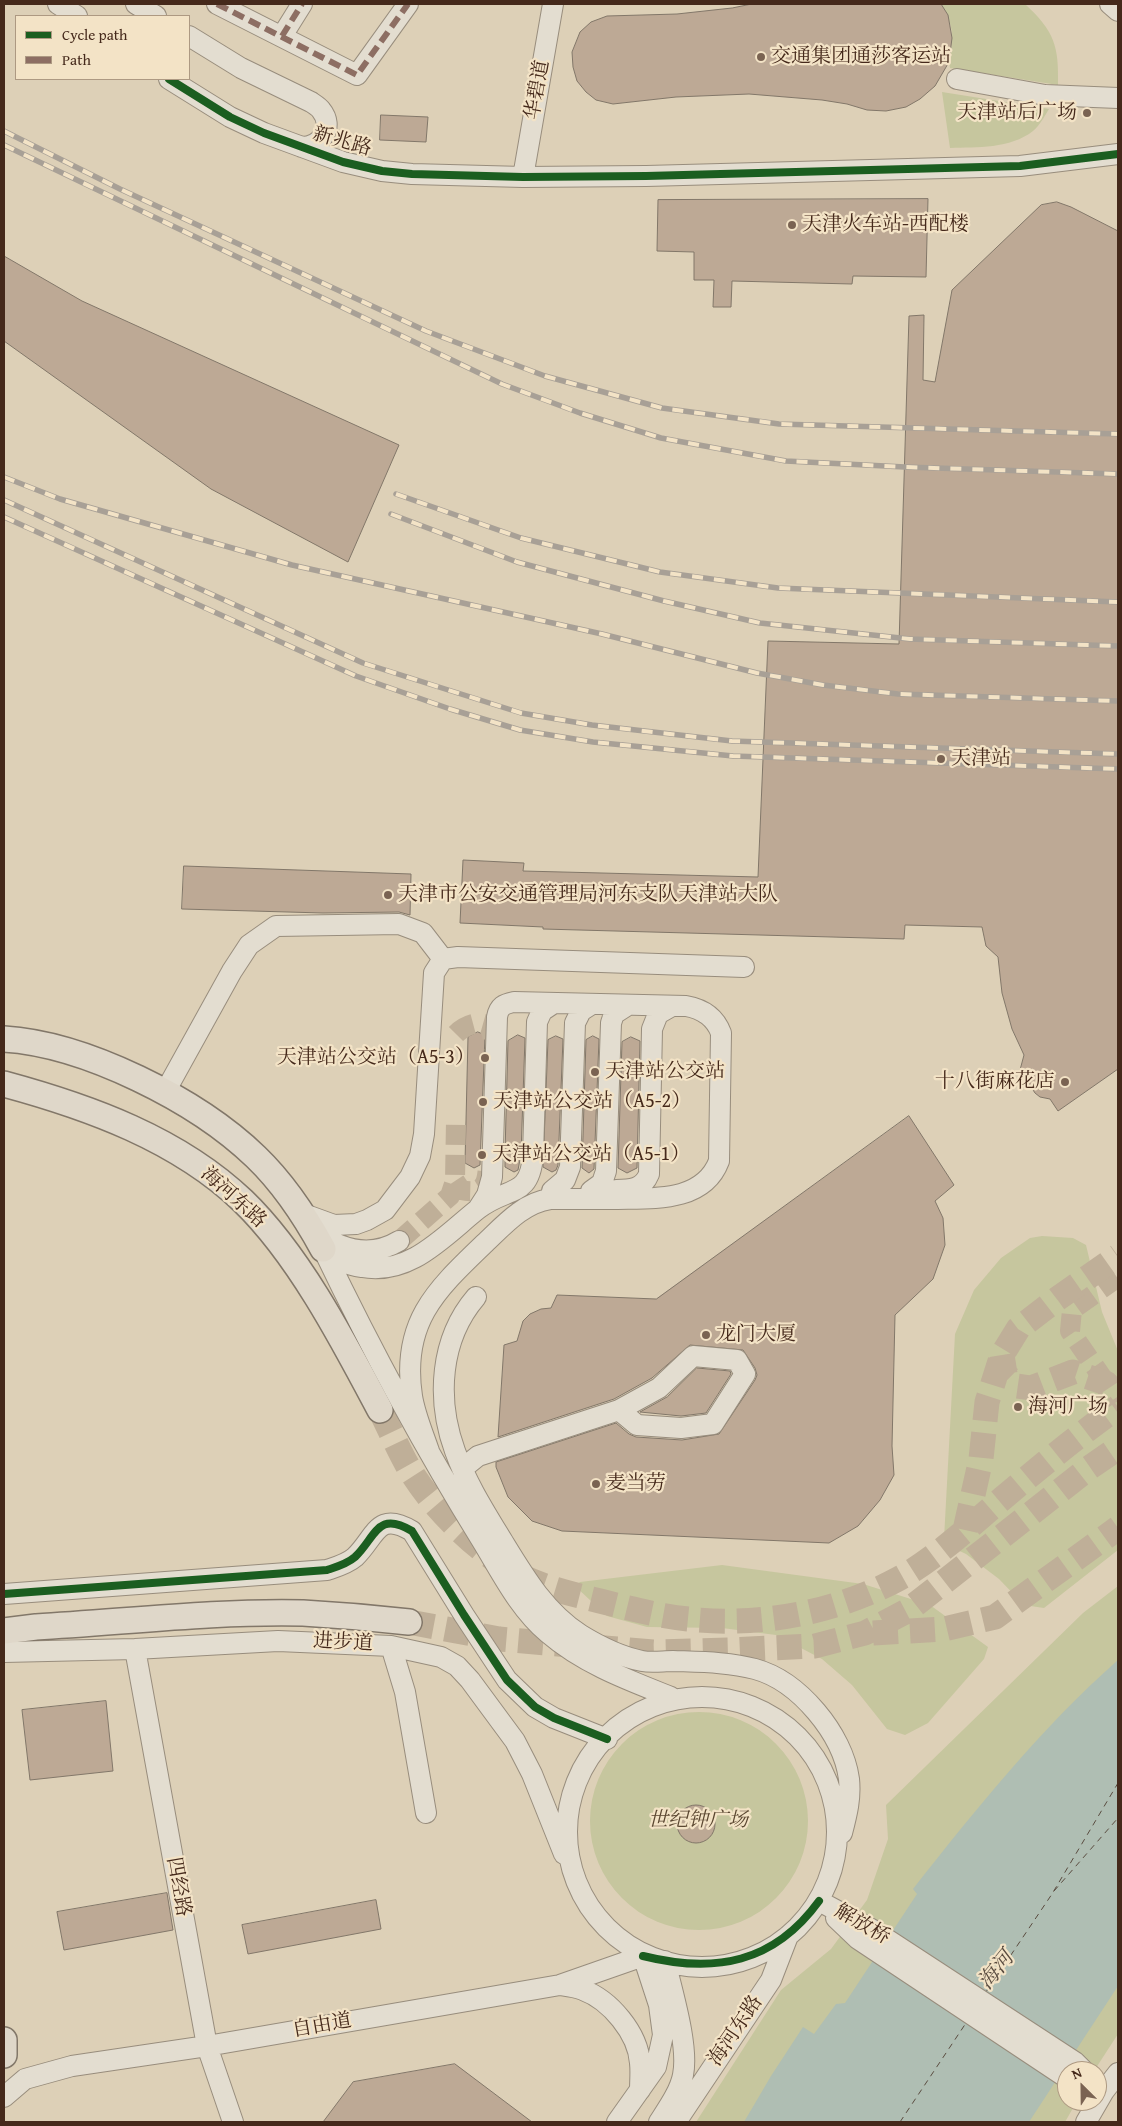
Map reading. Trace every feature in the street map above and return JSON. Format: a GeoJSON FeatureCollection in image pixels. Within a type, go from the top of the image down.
{"type":"FeatureCollection","features":[{"type":"Feature","properties":{"kind":"main road"},"geometry":{"type":"LineString","coordinates":[[4,1039],[67,1051],[129,1074],[165,1092],[211,1122],[255,1156],[271,1173],[312,1230]]}},
{"type":"Feature","properties":{"kind":"main road","name":"海河东路"},"geometry":{"type":"LineString","coordinates":[[4,1084],[71,1104],[146,1134],[196,1165],[243,1201],[265,1224],[296,1266],[348,1350],[380,1410]]}},
{"type":"Feature","properties":{"kind":"main road","name":"进步道"},"geometry":{"type":"LineString","coordinates":[[4,1631],[36,1627],[238,1614],[339,1615],[410,1622]]}},
{"type":"Feature","properties":{"kind":"main road"},"geometry":{"type":"LineString","coordinates":[[4,2040],[4,2055]]}},
{"type":"Feature","properties":{"kind":"street"},"geometry":{"type":"LineString","coordinates":[[58,4],[75,15]]}},
{"type":"Feature","properties":{"kind":"street"},"geometry":{"type":"LineString","coordinates":[[136,4],[154,15]]}},
{"type":"Feature","properties":{"kind":"street"},"geometry":{"type":"LineString","coordinates":[[218,4],[357,75],[408,4]]}},
{"type":"Feature","properties":{"kind":"street"},"geometry":{"type":"LineString","coordinates":[[282,36],[302,4]]}},
{"type":"Feature","properties":{"kind":"street","name":"华碧道"},"geometry":{"type":"LineString","coordinates":[[523,177],[553,4]]}},
{"type":"Feature","properties":{"kind":"street"},"geometry":{"type":"LineString","coordinates":[[1110,4],[1118,11]]}},
{"type":"Feature","properties":{"kind":"street"},"geometry":{"type":"LineString","coordinates":[[190,37],[241,68],[311,102],[321,110],[326,120],[327,128],[324,136],[315,146],[302,147]]}},
{"type":"Feature","properties":{"kind":"street"},"geometry":{"type":"LineString","coordinates":[[957,79],[1046,95],[1118,98]]}},
{"type":"Feature","properties":{"kind":"street","name":"新兆路"},"geometry":{"type":"LineString","coordinates":[[171,80],[230,117],[264,134],[343,162],[382,170],[450,176],[646,176],[1020,166],[1118,154]]}},
{"type":"Feature","properties":{"kind":"street"},"geometry":{"type":"LineString","coordinates":[[165,1092],[228,980],[250,945],[276,926],[399,924],[423,933],[443,959]]}},
{"type":"Feature","properties":{"kind":"street"},"geometry":{"type":"LineString","coordinates":[[312,1230],[334,1225],[356,1224],[368,1220],[385,1210],[410,1178],[423,1143],[434,973],[443,959],[458,957],[744,967]]}},
{"type":"Feature","properties":{"kind":"street"},"geometry":{"type":"LineString","coordinates":[[429,1451],[412,1398],[410,1370],[413,1344],[421,1316],[429,1302],[458,1268],[511,1219],[527,1206],[537,1202],[550,1200],[674,1197],[701,1183],[716,1168],[719,1161],[721,1033],[714,1019],[696,1008],[672,1006],[507,1003],[499,1010],[492,1178],[487,1195],[478,1209]]}},
{"type":"Feature","properties":{"kind":"street"},"geometry":{"type":"LineString","coordinates":[[312,1230],[334,1258],[345,1264],[368,1268],[392,1267],[417,1257],[447,1236],[478,1209],[500,1195],[522,1186],[532,1172],[537,1022],[542,1011],[554,1003]]}},
{"type":"Feature","properties":{"kind":"street"},"geometry":{"type":"LineString","coordinates":[[552,1191],[565,1180],[570,1167],[575,1023],[581,1011],[592,1004]]}},
{"type":"Feature","properties":{"kind":"street"},"geometry":{"type":"LineString","coordinates":[[591,1190],[602,1183],[606,1171],[611,1022],[614,1014],[628,1005]]}},
{"type":"Feature","properties":{"kind":"street"},"geometry":{"type":"LineString","coordinates":[[510,1192],[628,1190],[636,1189],[646,1181],[650,1166],[652,1029],[658,1014],[672,1006]]}},
{"type":"Feature","properties":{"kind":"street"},"geometry":{"type":"LineString","coordinates":[[312,1230],[337,1244],[362,1250],[376,1251],[399,1241]]}},
{"type":"Feature","properties":{"kind":"street"},"geometry":{"type":"LineString","coordinates":[[312,1230],[387,1379],[512,1589],[547,1632],[580,1656],[596,1665],[671,1697]]}},
{"type":"Feature","properties":{"kind":"street"},"geometry":{"type":"LineString","coordinates":[[476,1297],[462,1313],[452,1333],[447,1352],[444,1378],[448,1424],[454,1450],[462,1469],[486,1513],[534,1590],[547,1606],[582,1635],[619,1654],[643,1662],[728,1664],[756,1669],[792,1689],[806,1701],[828,1727],[846,1763],[850,1800],[833,1871],[819,1900],[806,1919],[773,1947],[755,1954],[721,1962],[690,1964],[643,1956]]}},
{"type":"Feature","properties":{"kind":"street"},"geometry":{"type":"LineString","coordinates":[[462,1469],[478,1456],[619,1410],[659,1388],[693,1356],[737,1360],[745,1374],[713,1424],[681,1428],[637,1425],[619,1410]]}},
{"type":"Feature","properties":{"kind":"street"},"geometry":{"type":"LineString","coordinates":[[4,1594],[327,1570],[342,1565],[355,1557],[375,1532],[387,1523],[400,1523],[412,1531],[486,1649],[507,1680],[520,1694],[535,1707],[554,1718],[607,1738]]}},
{"type":"Feature","properties":{"kind":"street","name":"进步道"},"geometry":{"type":"LineString","coordinates":[[4,1652],[278,1641],[391,1646],[441,1657],[457,1666],[470,1680],[515,1741],[532,1774],[581,1896],[592,1913],[604,1928],[643,1956]]}},
{"type":"Feature","properties":{"kind":"street"},"geometry":{"type":"LineString","coordinates":[[391,1646],[406,1692],[426,1813]]}},
{"type":"Feature","properties":{"kind":"street","name":"四经路"},"geometry":{"type":"LineString","coordinates":[[135,1648],[207,2046],[233,2122]]}},
{"type":"Feature","properties":{"kind":"street"},"geometry":{"type":"LineString","coordinates":[[565,1857],[567,1832],[575,1793],[592,1758],[607,1738],[628,1720],[671,1697],[700,1695],[726,1698],[748,1706],[783,1726],[804,1748],[822,1778],[834,1806],[840,1831],[839,1844]]}},
{"type":"Feature","properties":{"kind":"street","name":"解放桥"},"geometry":{"type":"LineString","coordinates":[[819,1900],[868,1937],[1057,2061]]}},
{"type":"Feature","properties":{"kind":"street","name":"海河东路"},"geometry":{"type":"LineString","coordinates":[[676,2122],[770,1980],[788,1936]]}},
{"type":"Feature","properties":{"kind":"street"},"geometry":{"type":"LineString","coordinates":[[617,2122],[656,2067],[663,2035],[659,2005],[643,1956]]}},
{"type":"Feature","properties":{"kind":"street","name":"自由道"},"geometry":{"type":"LineString","coordinates":[[4,2097],[25,2079],[72,2066],[207,2046],[560,1985],[643,1956]]}},
{"type":"Feature","properties":{"kind":"street","name":"海河东路"},"geometry":{"type":"LineString","coordinates":[[659,2122],[676,2092],[683,2074],[683,2048],[665,1961]]}},
{"type":"Feature","properties":{"kind":"street"},"geometry":{"type":"LineString","coordinates":[[560,1985],[583,1990],[603,2002],[622,2019],[634,2042],[640,2061],[640,2090]]}},
{"type":"Feature","properties":{"kind":"street"},"geometry":{"type":"LineString","coordinates":[[1107,2087],[1118,2073]]}},
{"type":"Feature","properties":{"kind":"street"},"geometry":{"type":"LineString","coordinates":[[1086,2122],[1092,2111]]}},
{"type":"Feature","properties":{"kind":"green space"},"geometry":{"type":"Polygon","coordinates":[[[941,4],[1025,4],[1043,22],[1053,40],[1056,49],[1058,85],[950,68],[952,30],[941,4]]]}},
{"type":"Feature","properties":{"kind":"green space"},"geometry":{"type":"Polygon","coordinates":[[[942,92],[1049,109],[1040,124],[1033,131],[1014,141],[993,146],[950,148],[942,92]]]}},
{"type":"Feature","properties":{"kind":"green space"},"geometry":{"type":"Polygon","coordinates":[[[1042,1236],[1073,1238],[1086,1245],[1102,1312],[1118,1351],[1118,1550],[1044,1608],[1024,1605],[999,1579],[966,1554],[947,1545],[944,1539],[955,1334],[974,1290],[1001,1258],[1030,1238],[1042,1236]]]}},
{"type":"Feature","properties":{"kind":"green space"},"geometry":{"type":"Polygon","coordinates":[[[722,1565],[863,1584],[930,1605],[988,1647],[984,1659],[928,1723],[905,1735],[887,1729],[852,1685],[822,1659],[776,1635],[722,1628],[647,1627],[607,1616],[575,1586],[580,1582],[722,1565]]]}},
{"type":"Feature","properties":{"kind":"green space"},"geometry":{"type":"Polygon","coordinates":[[[1118,1586],[1118,2034],[1100,2061],[1057,2061],[1057,2111],[1071,2111],[1065,2122],[696,2122],[781,1990],[831,1949],[867,1900],[888,1839],[886,1805],[1083,1613],[1118,1586]]]}},
{"type":"Feature","properties":{"kind":"green space","name":"世纪钟广场"},"geometry":{"type":"Polygon","coordinates":[[[699,1712],[720,1714],[741,1720],[776,1744],[800,1779],[806,1800],[808,1821],[806,1842],[800,1863],[776,1898],[741,1922],[720,1928],[699,1930],[678,1928],[657,1922],[622,1898],[598,1863],[592,1842],[590,1821],[592,1800],[598,1779],[622,1744],[657,1720],[678,1714],[699,1712]]]}},
{"type":"Feature","properties":{"kind":"water","name":"海河"},"geometry":{"type":"Polygon","coordinates":[[[1118,1660],[1118,1986],[1069,2061],[1057,2061],[1057,2079],[1029,2122],[744,2122],[803,2027],[814,2034],[836,2004],[845,2003],[917,1894],[913,1889],[1036,1741],[1118,1660]]]}},
{"type":"Feature","properties":{"kind":"building","name":"交通集团通莎客运站"},"geometry":{"type":"Polygon","coordinates":[[[752,4],[941,4],[948,15],[952,38],[949,62],[935,86],[920,99],[906,107],[886,111],[867,110],[847,104],[822,100],[749,94],[676,97],[613,104],[596,100],[577,81],[573,67],[572,52],[580,32],[591,22],[607,16],[677,14],[752,4]]]}},
{"type":"Feature","properties":{"kind":"building"},"geometry":{"type":"Polygon","coordinates":[[[381,115],[428,117],[426,142],[380,140],[381,115]]]}},
{"type":"Feature","properties":{"kind":"building","name":"天津火车站-西配楼"},"geometry":{"type":"Polygon","coordinates":[[[928,199],[926,277],[853,276],[852,284],[732,281],[731,307],[713,307],[714,280],[694,280],[694,252],[657,251],[658,200],[928,199]]]}},
{"type":"Feature","properties":{"kind":"building","name":"天津站"},"geometry":{"type":"Polygon","coordinates":[[[1057,202],[1118,231],[1118,1069],[1058,1111],[1050,1099],[1040,1097],[1035,1093],[1020,1070],[1024,1055],[1012,1029],[1002,993],[998,957],[986,946],[982,927],[905,925],[904,939],[543,929],[543,927],[460,923],[463,860],[524,863],[523,871],[758,877],[768,641],[899,644],[909,316],[924,315],[923,380],[935,382],[952,290],[1041,205],[1057,202]]]}},
{"type":"Feature","properties":{"kind":"building"},"geometry":{"type":"Polygon","coordinates":[[[4,256],[82,301],[399,445],[348,562],[211,489],[4,341],[4,256]]]}},
{"type":"Feature","properties":{"kind":"building"},"geometry":{"type":"Polygon","coordinates":[[[184,866],[411,874],[410,915],[399,912],[323,913],[182,909],[184,866]]]}},
{"type":"Feature","properties":{"kind":"building"},"geometry":{"type":"Polygon","coordinates":[[[478,1032],[485,1035],[480,1165],[474,1168],[465,1163],[468,1037],[478,1032]]]}},
{"type":"Feature","properties":{"kind":"building"},"geometry":{"type":"Polygon","coordinates":[[[518,1035],[525,1038],[521,1154],[518,1170],[514,1172],[505,1167],[508,1041],[518,1035]]]}},
{"type":"Feature","properties":{"kind":"building"},"geometry":{"type":"Polygon","coordinates":[[[556,1036],[563,1039],[558,1165],[556,1170],[552,1172],[543,1167],[548,1040],[556,1036]]]}},
{"type":"Feature","properties":{"kind":"building"},"geometry":{"type":"Polygon","coordinates":[[[593,1036],[599,1039],[594,1169],[589,1173],[582,1168],[586,1040],[593,1036]]]}},
{"type":"Feature","properties":{"kind":"building"},"geometry":{"type":"Polygon","coordinates":[[[631,1037],[640,1041],[637,1168],[627,1173],[618,1168],[622,1042],[631,1037]]]}},
{"type":"Feature","properties":{"kind":"building","name":"龙门大厦"},"geometry":{"type":"Polygon","coordinates":[[[909,1116],[954,1185],[935,1201],[943,1218],[945,1245],[933,1279],[895,1315],[892,1446],[894,1475],[880,1500],[858,1526],[829,1543],[562,1531],[532,1521],[508,1497],[496,1467],[496,1462],[616,1423],[629,1434],[636,1437],[682,1440],[719,1434],[757,1375],[755,1368],[743,1350],[690,1345],[652,1378],[614,1399],[498,1437],[504,1345],[517,1341],[523,1321],[530,1314],[541,1309],[551,1308],[557,1295],[656,1299],[909,1116]]]}},
{"type":"Feature","properties":{"kind":"building"},"geometry":{"type":"Polygon","coordinates":[[[697,1368],[730,1371],[731,1374],[706,1413],[681,1416],[640,1412],[667,1397],[697,1368]]]}},
{"type":"Feature","properties":{"kind":"building"},"geometry":{"type":"Polygon","coordinates":[[[106,1701],[113,1771],[30,1780],[22,1710],[106,1701]]]}},
{"type":"Feature","properties":{"kind":"building"},"geometry":{"type":"Polygon","coordinates":[[[696,1805],[710,1810],[715,1824],[710,1838],[696,1843],[682,1838],[677,1824],[682,1810],[696,1805]]]}},
{"type":"Feature","properties":{"kind":"building"},"geometry":{"type":"Polygon","coordinates":[[[167,1893],[173,1930],[64,1950],[57,1912],[167,1893]]]}},
{"type":"Feature","properties":{"kind":"building"},"geometry":{"type":"Polygon","coordinates":[[[376,1900],[381,1929],[248,1954],[242,1925],[376,1900]]]}},
{"type":"Feature","properties":{"kind":"building"},"geometry":{"type":"Polygon","coordinates":[[[455,2064],[532,2122],[323,2122],[353,2082],[455,2064]]]}},
{"type":"Feature","properties":{"kind":"ferry route"},"geometry":{"type":"LineString","coordinates":[[986,1992],[1052,1894],[1118,1783]]}},
{"type":"Feature","properties":{"kind":"ferry route"},"geometry":{"type":"LineString","coordinates":[[1054,1891],[1118,1818]]}},
{"type":"Feature","properties":{"kind":"ferry route"},"geometry":{"type":"LineString","coordinates":[[900,2122],[966,2023]]}},
{"type":"Feature","properties":{"kind":"tunnel"},"geometry":{"type":"LineString","coordinates":[[456,1034],[470,1025],[481,1023],[486,1025],[492,1034],[492,1050]]}},
{"type":"Feature","properties":{"kind":"tunnel"},"geometry":{"type":"LineString","coordinates":[[399,1241],[450,1196],[455,1181],[456,1121]]}},
{"type":"Feature","properties":{"kind":"tunnel"},"geometry":{"type":"LineString","coordinates":[[455,1181],[461,1190],[479,1190],[485,1183],[488,1166]]}},
{"type":"Feature","properties":{"kind":"tunnel"},"geometry":{"type":"LineString","coordinates":[[965,1530],[981,1459],[987,1402],[1002,1355],[1018,1329],[1118,1256]]}},
{"type":"Feature","properties":{"kind":"tunnel"},"geometry":{"type":"LineString","coordinates":[[1106,1383],[1070,1331],[1072,1310],[1118,1277]]}},
{"type":"Feature","properties":{"kind":"tunnel"},"geometry":{"type":"LineString","coordinates":[[1002,1355],[1005,1374],[1017,1386],[1031,1388],[1073,1372],[1106,1383],[1118,1401]]}},
{"type":"Feature","properties":{"kind":"tunnel"},"geometry":{"type":"LineString","coordinates":[[380,1410],[410,1470],[429,1497],[452,1523],[478,1547],[515,1573],[563,1591],[644,1612],[688,1619],[742,1621],[797,1615],[824,1608],[850,1600],[900,1578],[962,1534],[1056,1454],[1118,1407]]}},
{"type":"Feature","properties":{"kind":"tunnel"},"geometry":{"type":"LineString","coordinates":[[409,1622],[499,1639],[653,1652],[815,1646],[865,1633],[907,1611],[1089,1468],[1118,1448]]}},
{"type":"Feature","properties":{"kind":"tunnel"},"geometry":{"type":"LineString","coordinates":[[873,1633],[944,1629],[995,1617],[1118,1528]]}},
{"type":"Feature","properties":{"kind":"railway"},"geometry":{"type":"LineString","coordinates":[[4,131],[120,189],[426,331],[545,376],[662,408],[779,424],[1118,434]]}},
{"type":"Feature","properties":{"kind":"railway"},"geometry":{"type":"LineString","coordinates":[[4,145],[502,384],[580,413],[661,438],[786,461],[1118,474]]}},
{"type":"Feature","properties":{"kind":"railway"},"geometry":{"type":"LineString","coordinates":[[4,477],[60,499],[292,565],[602,634],[757,673],[823,685],[898,694],[1118,701]]}},
{"type":"Feature","properties":{"kind":"railway"},"geometry":{"type":"LineString","coordinates":[[396,494],[521,538],[660,572],[778,588],[1118,602]]}},
{"type":"Feature","properties":{"kind":"railway"},"geometry":{"type":"LineString","coordinates":[[4,500],[363,663],[521,713],[592,725],[732,741],[1118,754]]}},
{"type":"Feature","properties":{"kind":"railway"},"geometry":{"type":"LineString","coordinates":[[391,514],[517,562],[664,601],[760,623],[910,639],[1118,646]]}},
{"type":"Feature","properties":{"kind":"railway"},"geometry":{"type":"LineString","coordinates":[[4,517],[356,676],[450,709],[520,730],[593,742],[733,756],[1118,769]]}},
{"type":"Feature","properties":{"kind":"marked path"},"geometry":{"type":"LineString","coordinates":[[217,4],[357,75],[408,4]]}},
{"type":"Feature","properties":{"kind":"marked path"},"geometry":{"type":"LineString","coordinates":[[282,36],[302,4]]}},
{"type":"Feature","properties":{"kind":"cycle path"},"geometry":{"type":"LineString","coordinates":[[171,80],[230,117],[264,133],[343,162],[382,171],[412,174],[523,177],[646,176],[1020,166],[1118,154]]}},
{"type":"Feature","properties":{"kind":"cycle path"},"geometry":{"type":"LineString","coordinates":[[4,1594],[327,1570],[355,1557],[373,1534],[384,1525],[391,1523],[400,1525],[412,1531],[507,1680],[535,1707],[554,1718],[607,1739]]}},
{"type":"Feature","properties":{"kind":"cycle path"},"geometry":{"type":"LineString","coordinates":[[643,1956],[695,1964],[741,1959],[763,1950],[783,1938],[801,1922],[819,1901]]}},
{"type":"Feature","properties":{"kind":"place","name":"交通集团通莎客运站"},"geometry":{"type":"Point","coordinates":[761,57]}},
{"type":"Feature","properties":{"kind":"place","name":"天津站后广场"},"geometry":{"type":"Point","coordinates":[1087,113]}},
{"type":"Feature","properties":{"kind":"place","name":"天津火车站-西配楼"},"geometry":{"type":"Point","coordinates":[792,225]}},
{"type":"Feature","properties":{"kind":"place","name":"天津站"},"geometry":{"type":"Point","coordinates":[941,759]}},
{"type":"Feature","properties":{"kind":"place","name":"天津市公安交通管理局河东支队天津站大队"},"geometry":{"type":"Point","coordinates":[388,895]}},
{"type":"Feature","properties":{"kind":"place","name":"天津站公交站（A5-3）"},"geometry":{"type":"Point","coordinates":[485,1058]}},
{"type":"Feature","properties":{"kind":"place","name":"天津站公交站"},"geometry":{"type":"Point","coordinates":[595,1072]}},
{"type":"Feature","properties":{"kind":"place","name":"十八街麻花店"},"geometry":{"type":"Point","coordinates":[1065,1082]}},
{"type":"Feature","properties":{"kind":"place","name":"天津站公交站（A5-2）"},"geometry":{"type":"Point","coordinates":[483,1102]}},
{"type":"Feature","properties":{"kind":"place","name":"天津站公交站（A5-1）"},"geometry":{"type":"Point","coordinates":[482,1155]}},
{"type":"Feature","properties":{"kind":"place","name":"龙门大厦"},"geometry":{"type":"Point","coordinates":[706,1335]}},
{"type":"Feature","properties":{"kind":"place","name":"海河广场"},"geometry":{"type":"Point","coordinates":[1018,1407]}},
{"type":"Feature","properties":{"kind":"place","name":"麦当劳"},"geometry":{"type":"Point","coordinates":[596,1484]}}]}
